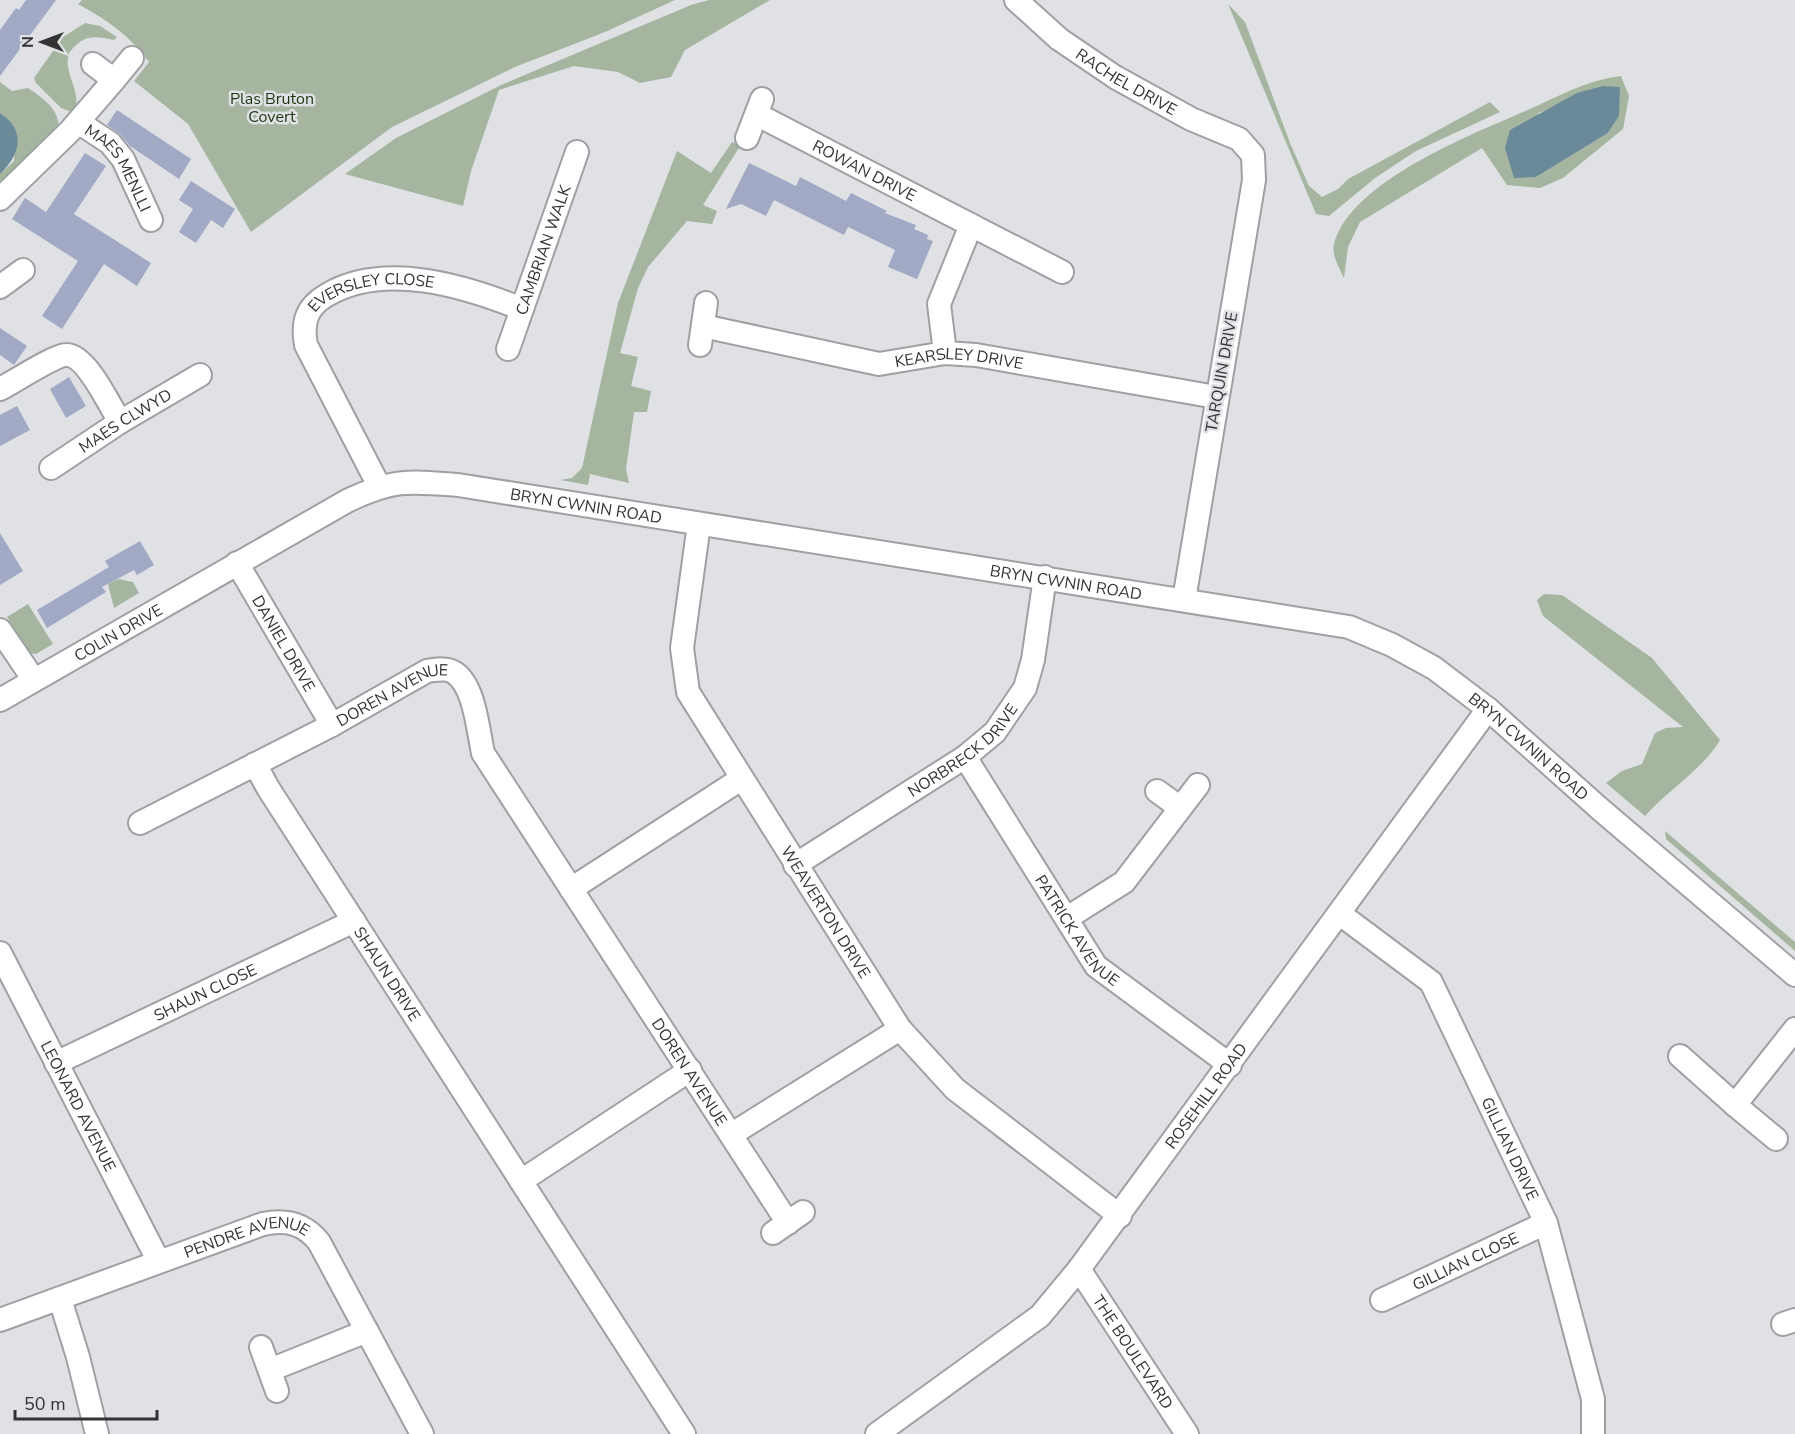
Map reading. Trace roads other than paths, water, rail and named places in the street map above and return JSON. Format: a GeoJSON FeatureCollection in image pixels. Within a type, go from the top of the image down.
{"type":"FeatureCollection","features":[{"type":"Feature","properties":{"kind":"street","name":"RACHEL DRIVE"},"geometry":{"type":"LineString","coordinates":[[1016,0],[1059,39],[1115,77],[1191,119],[1249,139]]}},
{"type":"Feature","properties":{"kind":"street","name":"MAES MENLLI"},"geometry":{"type":"LineString","coordinates":[[0,199],[78,122],[132,58]]}},
{"type":"Feature","properties":{"kind":"street"},"geometry":{"type":"LineString","coordinates":[[93,64],[114,80]]}},
{"type":"Feature","properties":{"kind":"street","name":"ROWAN DRIVE"},"geometry":{"type":"LineString","coordinates":[[747,138],[760,107],[971,225],[1062,272]]}},
{"type":"Feature","properties":{"kind":"street","name":"MAES MENLLI"},"geometry":{"type":"LineString","coordinates":[[78,122],[110,143],[123,159],[151,220]]}},
{"type":"Feature","properties":{"kind":"street","name":"TARQUIN DRIVE"},"geometry":{"type":"LineString","coordinates":[[1184,600],[1216,397],[1254,180],[1253,155],[1249,139]]}},
{"type":"Feature","properties":{"kind":"street","name":"CAMBRIAN WALK"},"geometry":{"type":"LineString","coordinates":[[508,349],[577,152]]}},
{"type":"Feature","properties":{"kind":"street"},"geometry":{"type":"LineString","coordinates":[[945,353],[939,304],[971,225]]}},
{"type":"Feature","properties":{"kind":"street"},"geometry":{"type":"LineString","coordinates":[[0,287],[23,270]]}},
{"type":"Feature","properties":{"kind":"street","name":"EVERSLEY CLOSE"},"geometry":{"type":"LineString","coordinates":[[379,486],[306,345],[303,330],[305,318],[312,307],[335,290],[367,281],[387,280],[447,286],[491,296],[522,309]]}},
{"type":"Feature","properties":{"kind":"street","name":"KEARSLEY DRIVE"},"geometry":{"type":"LineString","coordinates":[[706,303],[701,336],[879,364],[945,353],[976,355],[1216,397]]}},
{"type":"Feature","properties":{"kind":"street"},"geometry":{"type":"LineString","coordinates":[[0,389],[61,356],[73,356],[83,363],[120,422]]}},
{"type":"Feature","properties":{"kind":"street","name":"MAES CLWYD"},"geometry":{"type":"LineString","coordinates":[[66,465],[120,422],[203,374]]}},
{"type":"Feature","properties":{"kind":"street","name":"BRYN CWNIN ROAD"},"geometry":{"type":"LineString","coordinates":[[237,563],[379,486],[418,482],[458,485],[1349,627],[1392,645],[1434,668],[1488,709],[1600,809],[1795,975]]}},
{"type":"Feature","properties":{"kind":"street","name":"WEAVERTON DRIVE"},"geometry":{"type":"LineString","coordinates":[[699,524],[682,648],[688,692],[795,866],[900,1029],[955,1089],[1120,1216]]}},
{"type":"Feature","properties":{"kind":"street","name":"COLIN DRIVE"},"geometry":{"type":"LineString","coordinates":[[0,700],[237,563]]}},
{"type":"Feature","properties":{"kind":"street","name":"DANIEL DRIVE"},"geometry":{"type":"LineString","coordinates":[[237,563],[332,725]]}},
{"type":"Feature","properties":{"kind":"street","name":"NORBRECK DRIVE"},"geometry":{"type":"LineString","coordinates":[[795,866],[965,758],[995,732],[1025,688],[1033,660],[1045,577]]}},
{"type":"Feature","properties":{"kind":"street"},"geometry":{"type":"LineString","coordinates":[[0,630],[34,680]]}},
{"type":"Feature","properties":{"kind":"street","name":"DOREN AVENUE"},"geometry":{"type":"LineString","coordinates":[[141,823],[332,725],[427,671],[441,669],[455,673],[471,695],[483,753],[788,1223]]}},
{"type":"Feature","properties":{"kind":"street","name":"ROSEHILL ROAD"},"geometry":{"type":"LineString","coordinates":[[877,1434],[1040,1316],[1120,1216],[1488,709]]}},
{"type":"Feature","properties":{"kind":"street","name":"PATRICK AVENUE"},"geometry":{"type":"LineString","coordinates":[[965,758],[1096,966],[1230,1065]]}},
{"type":"Feature","properties":{"kind":"street","name":"SHAUN DRIVE"},"geometry":{"type":"LineString","coordinates":[[255,764],[268,788],[684,1434]]}},
{"type":"Feature","properties":{"kind":"street"},"geometry":{"type":"LineString","coordinates":[[572,889],[741,779]]}},
{"type":"Feature","properties":{"kind":"street"},"geometry":{"type":"LineString","coordinates":[[1067,918],[1124,882],[1198,785]]}},
{"type":"Feature","properties":{"kind":"street"},"geometry":{"type":"LineString","coordinates":[[1157,791],[1179,807]]}},
{"type":"Feature","properties":{"kind":"street","name":"GILLIAN DRIVE"},"geometry":{"type":"LineString","coordinates":[[1340,914],[1431,982],[1546,1223],[1593,1399],[1593,1434]]}},
{"type":"Feature","properties":{"kind":"street","name":"SHAUN CLOSE"},"geometry":{"type":"LineString","coordinates":[[56,1064],[354,921]]}},
{"type":"Feature","properties":{"kind":"street","name":"LEONARD AVENUE"},"geometry":{"type":"LineString","coordinates":[[0,953],[158,1260]]}},
{"type":"Feature","properties":{"kind":"street","name":"DOREN AVENUE"},"geometry":{"type":"LineString","coordinates":[[732,1134],[900,1029]]}},
{"type":"Feature","properties":{"kind":"street"},"geometry":{"type":"LineString","coordinates":[[1735,1105],[1795,1029]]}},
{"type":"Feature","properties":{"kind":"street"},"geometry":{"type":"LineString","coordinates":[[1680,1056],[1776,1139]]}},
{"type":"Feature","properties":{"kind":"street"},"geometry":{"type":"LineString","coordinates":[[521,1181],[690,1070]]}},
{"type":"Feature","properties":{"kind":"street","name":"PENDRE AVENUE"},"geometry":{"type":"LineString","coordinates":[[0,1320],[158,1260],[263,1224],[290,1212],[319,1242],[422,1434]]}},
{"type":"Feature","properties":{"kind":"street","name":"GILLIAN CLOSE"},"geometry":{"type":"LineString","coordinates":[[1382,1300],[1546,1223]]}},
{"type":"Feature","properties":{"kind":"street","name":"THE BOULEVARD"},"geometry":{"type":"LineString","coordinates":[[1079,1269],[1187,1434]]}},
{"type":"Feature","properties":{"kind":"street"},"geometry":{"type":"LineString","coordinates":[[60,1299],[78,1357],[97,1434]]}},
{"type":"Feature","properties":{"kind":"street"},"geometry":{"type":"LineString","coordinates":[[270,1370],[367,1331]]}},
{"type":"Feature","properties":{"kind":"street"},"geometry":{"type":"LineString","coordinates":[[261,1347],[277,1391]]}},
{"type":"Feature","properties":{"kind":"water"},"geometry":{"type":"Polygon","coordinates":[[[1603,86],[1620,87],[1619,116],[1608,133],[1536,177],[1514,178],[1505,148],[1510,130],[1577,93],[1603,86]]]}},
{"type":"Feature","properties":{"kind":"water"},"geometry":{"type":"Polygon","coordinates":[[[0,113],[14,127],[18,143],[12,159],[0,174],[0,113]]]}},
{"type":"Feature","properties":{"kind":"park label","name":"Plas Bruton Covert"},"geometry":{"type":"Point","coordinates":[272,107]}}]}
